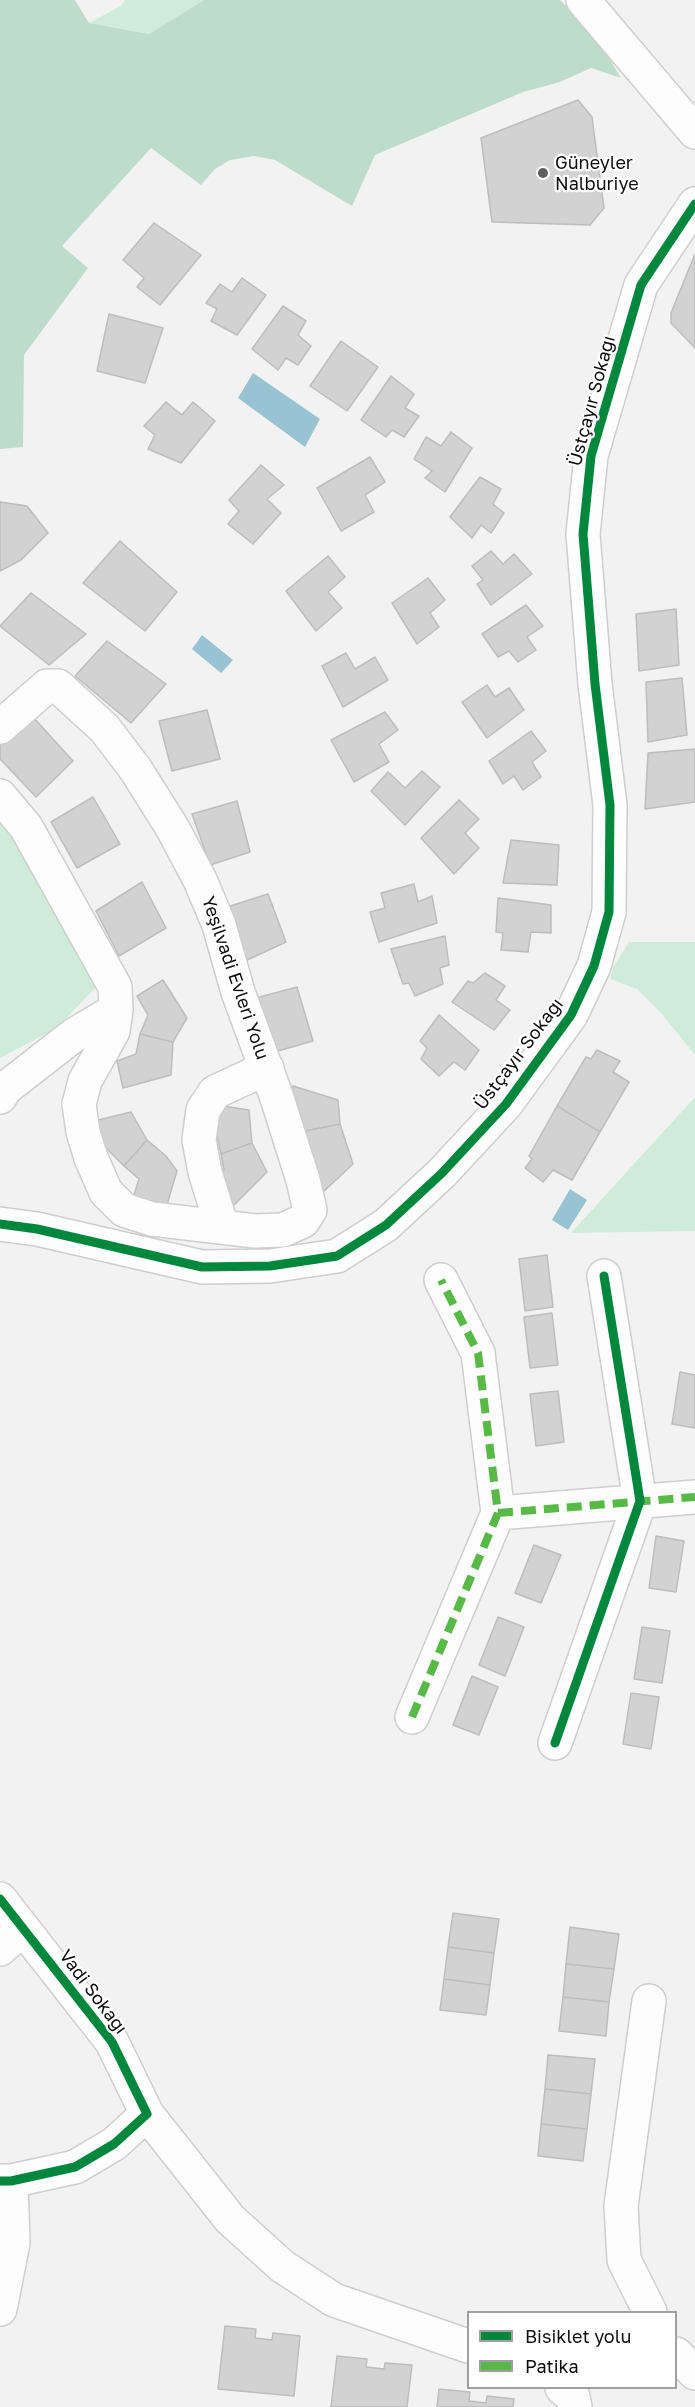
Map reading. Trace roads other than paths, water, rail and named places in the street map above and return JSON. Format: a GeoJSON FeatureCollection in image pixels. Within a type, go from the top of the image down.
{"type":"FeatureCollection","features":[{"type":"Feature","properties":{"kind":"street"},"geometry":{"type":"LineString","coordinates":[[583,0],[695,132]]}},
{"type":"Feature","properties":{"kind":"street","name":"Üstçayır Sokağı"},"geometry":{"type":"LineString","coordinates":[[0,1224],[37,1229],[202,1267],[270,1266],[337,1256],[386,1225],[442,1173],[506,1104],[571,1016],[594,966],[609,912],[610,805],[595,684],[583,534],[591,456],[641,285],[695,204]]}},
{"type":"Feature","properties":{"kind":"street","name":"Yeşilvadi Evleri Yolu"},"geometry":{"type":"LineString","coordinates":[[0,728],[48,686],[58,686],[105,729],[142,780],[173,829],[200,880],[219,925],[238,992],[267,1068],[303,1180],[310,1210],[303,1221],[283,1230],[255,1231],[152,1220],[124,1210],[106,1192],[91,1158],[83,1132],[79,1104],[85,1081],[113,1031],[116,1011],[115,987],[26,827],[0,796]]}},
{"type":"Feature","properties":{"kind":"street"},"geometry":{"type":"LineString","coordinates":[[0,1097],[6,1088],[74,1035],[116,1011]]}},
{"type":"Feature","properties":{"kind":"street","name":"Yeşilvadi Evleri Yolu"},"geometry":{"type":"LineString","coordinates":[[222,1227],[198,1140],[203,1110],[215,1092],[267,1068]]}},
{"type":"Feature","properties":{"kind":"street"},"geometry":{"type":"LineString","coordinates":[[555,1743],[640,1501],[604,1276]]}},
{"type":"Feature","properties":{"kind":"street"},"geometry":{"type":"LineString","coordinates":[[412,1717],[498,1513],[478,1353],[441,1280]]}},
{"type":"Feature","properties":{"kind":"street"},"geometry":{"type":"LineString","coordinates":[[498,1513],[695,1497]]}},
{"type":"Feature","properties":{"kind":"street","name":"Vadi Sokağı"},"geometry":{"type":"LineString","coordinates":[[0,1899],[12,1939],[112,2042],[147,2114],[230,2219],[282,2266],[334,2300],[467,2346]]}},
{"type":"Feature","properties":{"kind":"street"},"geometry":{"type":"LineString","coordinates":[[649,2001],[621,2206],[624,2260],[649,2311]]}},
{"type":"Feature","properties":{"kind":"street"},"geometry":{"type":"LineString","coordinates":[[0,2308],[13,2243],[5,2181],[75,2167],[114,2144],[147,2114]]}},
{"type":"Feature","properties":{"kind":"street"},"geometry":{"type":"LineString","coordinates":[[677,2356],[695,2373]]}},
{"type":"Feature","properties":{"kind":"water"},"geometry":{"type":"Polygon","coordinates":[[[253,373],[320,419],[305,447],[238,398],[253,373]]]}},
{"type":"Feature","properties":{"kind":"water"},"geometry":{"type":"Polygon","coordinates":[[[202,635],[233,660],[221,673],[192,649],[202,635]]]}},
{"type":"Feature","properties":{"kind":"water"},"geometry":{"type":"Polygon","coordinates":[[[570,1189],[587,1200],[568,1230],[552,1220],[570,1189]]]}},
{"type":"Feature","properties":{"kind":"place","name":"Güneyler Nalburiye"},"geometry":{"type":"Point","coordinates":[543,173]}}]}
